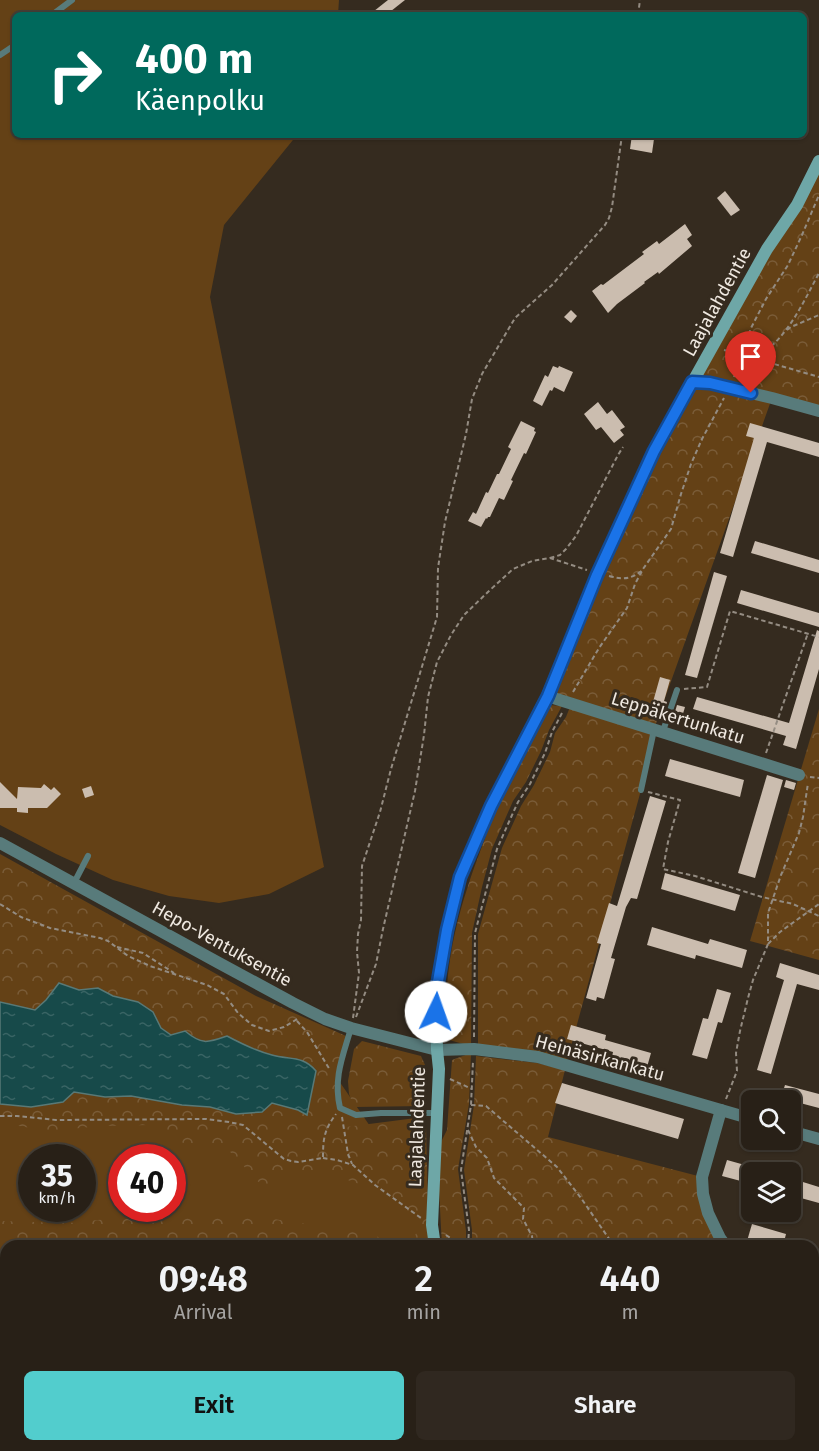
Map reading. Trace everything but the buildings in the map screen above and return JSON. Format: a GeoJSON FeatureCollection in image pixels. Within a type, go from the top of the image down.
{"type":"FeatureCollection","features":[{"type":"Feature","properties":{"kind":"street","name":"Laajalahdentie"},"geometry":{"type":"LineString","coordinates":[[434,1240],[432,1225],[439,1069],[436,993],[447,930],[460,877],[491,806],[548,696],[597,575],[654,451],[767,249],[797,205],[819,160]]}},
{"type":"Feature","properties":{"kind":"street"},"geometry":{"type":"LineString","coordinates":[[692,382],[710,383],[819,411]]}},
{"type":"Feature","properties":{"kind":"street","name":"Leppäkertunkatu"},"geometry":{"type":"LineString","coordinates":[[548,696],[799,775]]}},
{"type":"Feature","properties":{"kind":"street","name":"Hepo-Ventuksentie"},"geometry":{"type":"LineString","coordinates":[[0,843],[308,1011],[351,1028],[437,1050]]}},
{"type":"Feature","properties":{"kind":"street","name":"Heinäsirkankatu"},"geometry":{"type":"LineString","coordinates":[[437,1050],[474,1049],[538,1057],[741,1116]]}},
{"type":"Feature","properties":{"kind":"street"},"geometry":{"type":"LineString","coordinates":[[721,1110],[702,1177],[703,1194],[708,1213],[722,1240]]}},
{"type":"Feature","properties":{"kind":"street"},"geometry":{"type":"LineString","coordinates":[[801,1134],[819,1139]]}},
{"type":"Feature","properties":{"kind":"lane"},"geometry":{"type":"LineString","coordinates":[[56,12],[72,0]]}},
{"type":"Feature","properties":{"kind":"lane"},"geometry":{"type":"LineString","coordinates":[[641,790],[658,730],[677,690]]}},
{"type":"Feature","properties":{"kind":"lane"},"geometry":{"type":"LineString","coordinates":[[74,883],[88,856]]}},
{"type":"Feature","properties":{"kind":"lane"},"geometry":{"type":"LineString","coordinates":[[351,1028],[339,1069],[337,1094],[340,1108],[356,1115],[436,1113]]}},
{"type":"Feature","properties":{"kind":"path"},"geometry":{"type":"LineString","coordinates":[[351,1028],[358,974],[357,952],[361,920],[362,866],[437,616],[438,568],[445,522],[472,399],[482,374],[515,318],[552,285],[605,225],[609,218],[622,138]]}},
{"type":"Feature","properties":{"kind":"path"},"geometry":{"type":"LineString","coordinates":[[468,1240],[461,1170],[472,1089],[475,933],[497,849],[580,677],[627,608],[643,569],[671,530],[698,447],[730,388],[751,328],[788,265],[819,195]]}},
{"type":"Feature","properties":{"kind":"path"},"geometry":{"type":"LineString","coordinates":[[739,365],[749,363],[766,351],[784,332],[819,273]]}},
{"type":"Feature","properties":{"kind":"path"},"geometry":{"type":"LineString","coordinates":[[784,332],[819,315]]}},
{"type":"Feature","properties":{"kind":"path"},"geometry":{"type":"LineString","coordinates":[[712,348],[743,354],[819,377]]}},
{"type":"Feature","properties":{"kind":"path"},"geometry":{"type":"LineString","coordinates":[[351,1028],[376,964],[415,790],[428,697],[437,662],[464,615],[513,569],[532,561],[560,555],[566,549],[576,536],[623,447]]}},
{"type":"Feature","properties":{"kind":"path"},"geometry":{"type":"LineString","coordinates":[[550,558],[579,566],[597,575],[605,574],[620,579],[633,577],[643,569]]}},
{"type":"Feature","properties":{"kind":"path"},"geometry":{"type":"LineString","coordinates":[[677,690],[707,687],[730,611],[819,637]]}},
{"type":"Feature","properties":{"kind":"path"},"geometry":{"type":"LineString","coordinates":[[762,763],[808,633]]}},
{"type":"Feature","properties":{"kind":"path"},"geometry":{"type":"LineString","coordinates":[[768,944],[768,913],[799,833],[809,777],[819,778]]}},
{"type":"Feature","properties":{"kind":"path"},"geometry":{"type":"LineString","coordinates":[[641,790],[680,800],[663,869],[793,904],[819,916]]}},
{"type":"Feature","properties":{"kind":"path"},"geometry":{"type":"LineString","coordinates":[[0,904],[21,918],[50,928],[100,938],[136,960],[207,985],[224,994],[252,1026],[269,1031],[284,1028],[308,1011]]}},
{"type":"Feature","properties":{"kind":"path"},"geometry":{"type":"LineString","coordinates":[[721,1110],[737,1071],[736,1053],[740,1031],[753,980],[768,944],[780,932],[819,904]]}},
{"type":"Feature","properties":{"kind":"path"},"geometry":{"type":"LineString","coordinates":[[114,946],[143,953],[179,976]]}},
{"type":"Feature","properties":{"kind":"path"},"geometry":{"type":"LineString","coordinates":[[296,1020],[327,1063],[337,1087]]}},
{"type":"Feature","properties":{"kind":"path"},"geometry":{"type":"LineString","coordinates":[[439,1069],[451,1079],[472,1089]]}},
{"type":"Feature","properties":{"kind":"path"},"geometry":{"type":"LineString","coordinates":[[471,1105],[486,1106],[557,1167],[610,1240]]}},
{"type":"Feature","properties":{"kind":"path"},"geometry":{"type":"LineString","coordinates":[[323,1158],[324,1137],[331,1120],[340,1108]]}},
{"type":"Feature","properties":{"kind":"path"},"geometry":{"type":"LineString","coordinates":[[340,1108],[348,1154],[353,1165],[375,1185],[453,1240]]}},
{"type":"Feature","properties":{"kind":"path"},"geometry":{"type":"LineString","coordinates":[[0,1116],[56,1120],[206,1119],[229,1122],[243,1125],[284,1159],[298,1162],[323,1158],[353,1165]]}},
{"type":"Feature","properties":{"kind":"path"},"geometry":{"type":"LineString","coordinates":[[467,1127],[476,1147],[487,1158],[494,1178],[524,1208],[523,1219],[532,1240]]}},
{"type":"Feature","properties":{"kind":"green space"},"geometry":{"type":"Polygon","coordinates":[[[0,0],[339,0],[338,12],[12,12],[12,138],[295,138],[224,225],[210,297],[324,867],[269,894],[219,903],[169,896],[113,880],[0,825],[0,0]]]}},
{"type":"Feature","properties":{"kind":"green space"},"geometry":{"type":"Polygon","coordinates":[[[819,161],[819,411],[772,398],[654,729],[547,696],[654,451],[819,161]]]}},
{"type":"Feature","properties":{"kind":"green space"},"geometry":{"type":"Polygon","coordinates":[[[549,705],[562,706],[526,782],[513,801],[492,849],[482,887],[472,933],[471,1046],[449,1040],[447,991],[458,919],[492,820],[549,705]]]}},
{"type":"Feature","properties":{"kind":"green space"},"geometry":{"type":"Polygon","coordinates":[[[570,707],[653,734],[641,790],[567,1061],[478,1045],[478,934],[502,848],[550,752],[555,733],[570,707]]]}},
{"type":"Feature","properties":{"kind":"green space"},"geometry":{"type":"Polygon","coordinates":[[[819,709],[819,960],[750,941],[819,709]]]}},
{"type":"Feature","properties":{"kind":"green space"},"geometry":{"type":"Polygon","coordinates":[[[0,854],[256,996],[346,1036],[336,1088],[325,1122],[338,1128],[416,1118],[426,1126],[429,1240],[413,1240],[421,1224],[393,1201],[361,1185],[327,1175],[291,1170],[279,1183],[264,1185],[252,1178],[241,1162],[228,1150],[214,1145],[195,1147],[175,1140],[149,1125],[101,1126],[49,1131],[0,1122],[0,1114],[7,1104],[31,1107],[63,1102],[74,1092],[105,1097],[131,1096],[182,1105],[210,1107],[236,1114],[272,1103],[298,1110],[307,1115],[293,1057],[259,1051],[227,1036],[200,1041],[185,1031],[171,1035],[161,1028],[153,1012],[138,1002],[113,996],[98,988],[79,990],[59,983],[35,1010],[0,1002],[0,854]]]}},
{"type":"Feature","properties":{"kind":"green space"},"geometry":{"type":"Polygon","coordinates":[[[0,924],[324,1059],[420,1199],[422,1240],[0,1240],[0,924]]]}},
{"type":"Feature","properties":{"kind":"green space"},"geometry":{"type":"Polygon","coordinates":[[[362,1041],[421,1056],[425,1065],[424,1106],[354,1107],[349,1094],[348,1081],[354,1049],[362,1041]]]}},
{"type":"Feature","properties":{"kind":"green space"},"geometry":{"type":"Polygon","coordinates":[[[471,1053],[469,1104],[458,1169],[466,1240],[442,1240],[439,1190],[441,1142],[447,1130],[452,1060],[471,1053]]]}},
{"type":"Feature","properties":{"kind":"green space"},"geometry":{"type":"Polygon","coordinates":[[[476,1056],[537,1063],[565,1070],[548,1137],[698,1176],[720,1240],[472,1240],[464,1170],[474,1105],[476,1056]]]}},
{"type":"Feature","properties":{"kind":"green space"},"geometry":{"type":"Polygon","coordinates":[[[221,1211],[332,1228],[356,1225],[380,1238],[392,1240],[0,1240],[0,1221],[69,1223],[96,1222],[108,1219],[108,1222],[186,1222],[186,1216],[221,1211]]]}},
{"type":"Feature","properties":{"kind":"water"},"geometry":{"type":"Polygon","coordinates":[[[59,983],[79,990],[98,988],[113,996],[138,1002],[153,1012],[161,1028],[171,1035],[185,1031],[200,1041],[227,1036],[260,1051],[306,1062],[316,1071],[307,1115],[298,1110],[272,1103],[262,1112],[236,1114],[210,1107],[182,1105],[131,1096],[105,1097],[74,1092],[63,1102],[31,1107],[0,1104],[0,1002],[35,1010],[59,983]]]}},
{"type":"Feature","properties":{"kind":"route"},"geometry":{"type":"LineString","coordinates":[[436,1012],[436,993],[447,930],[460,877],[491,806],[548,696],[597,575],[654,451],[692,382],[710,383],[751,393]]}}]}
